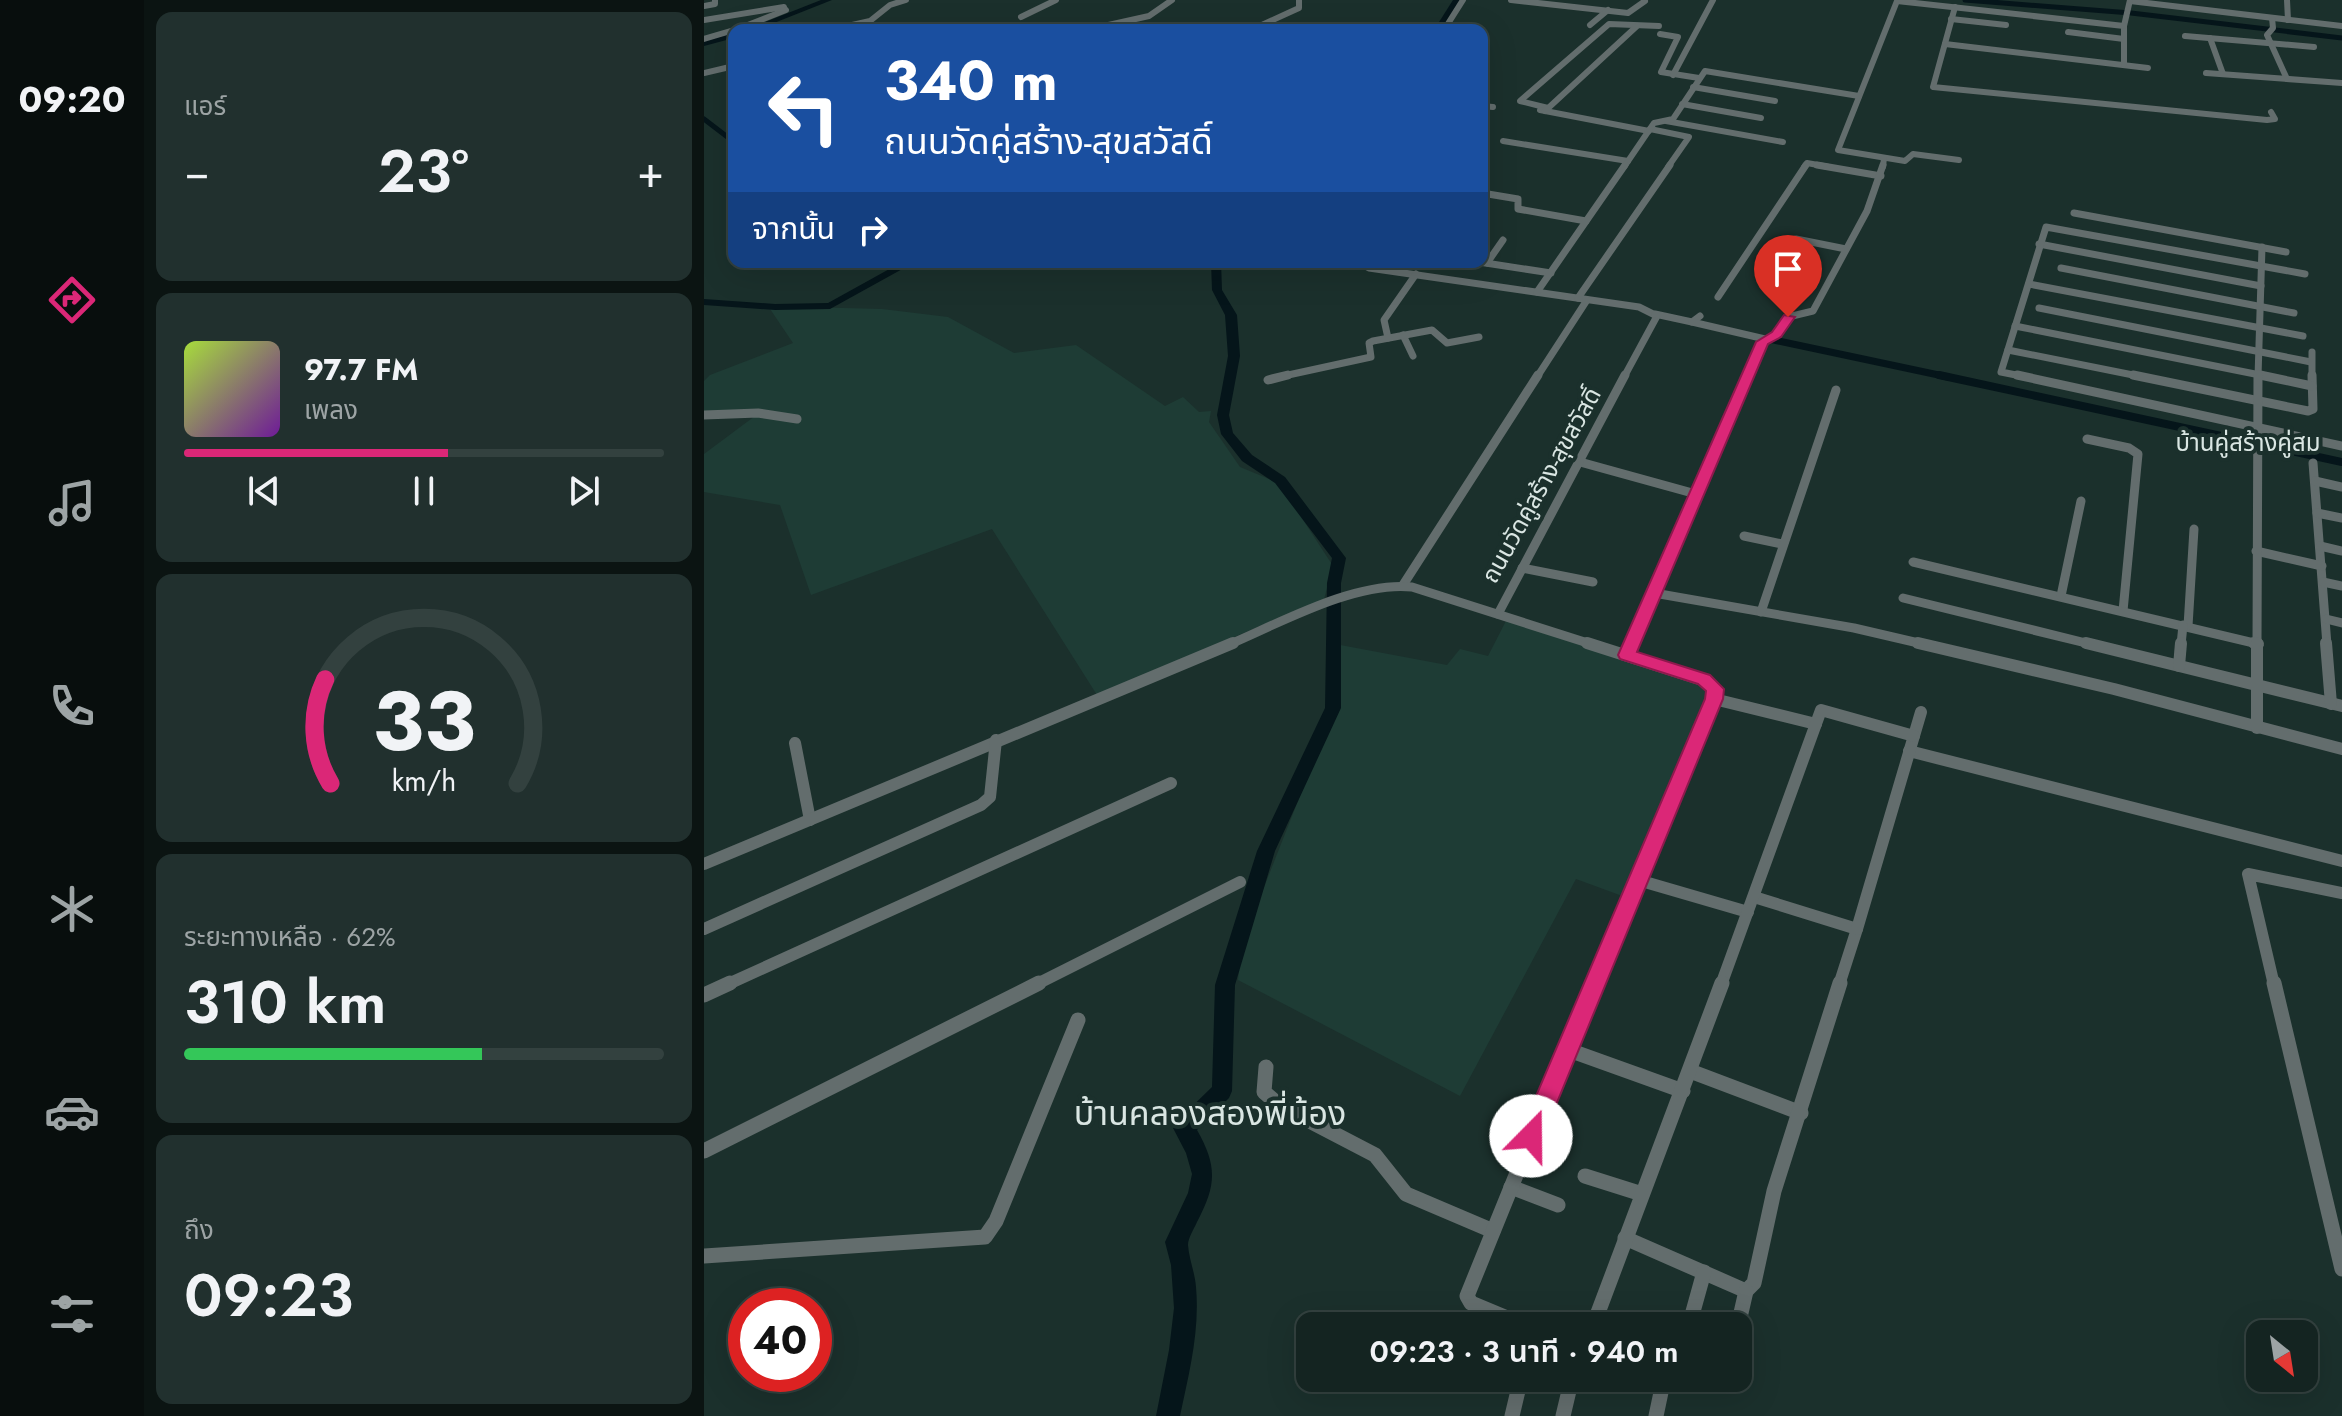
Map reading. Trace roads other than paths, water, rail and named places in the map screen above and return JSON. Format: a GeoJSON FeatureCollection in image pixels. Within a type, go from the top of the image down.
{"type":"FeatureCollection","features":[{"type":"Feature","properties":{"kind":"street"},"geometry":{"type":"LineString","coordinates":[[704,6],[716,4],[715,0]]}},
{"type":"Feature","properties":{"kind":"street"},"geometry":{"type":"LineString","coordinates":[[857,24],[870,21],[890,5],[906,0]]}},
{"type":"Feature","properties":{"kind":"street"},"geometry":{"type":"LineString","coordinates":[[1022,16],[1056,0]]}},
{"type":"Feature","properties":{"kind":"street"},"geometry":{"type":"LineString","coordinates":[[1113,24],[1149,16],[1172,0]]}},
{"type":"Feature","properties":{"kind":"street"},"geometry":{"type":"LineString","coordinates":[[1264,24],[1299,8],[1299,0]]}},
{"type":"Feature","properties":{"kind":"street"},"geometry":{"type":"LineString","coordinates":[[1448,24],[1463,0]]}},
{"type":"Feature","properties":{"kind":"street"},"geometry":{"type":"LineString","coordinates":[[1511,0],[1631,12],[1645,1],[1640,0]]}},
{"type":"Feature","properties":{"kind":"street"},"geometry":{"type":"LineString","coordinates":[[1673,75],[1713,0]]}},
{"type":"Feature","properties":{"kind":"street"},"geometry":{"type":"LineString","coordinates":[[2124,64],[2124,26],[2130,0],[2342,26]]}},
{"type":"Feature","properties":{"kind":"street"},"geometry":{"type":"LineString","coordinates":[[2287,0],[2288,20]]}},
{"type":"Feature","properties":{"kind":"street"},"geometry":{"type":"LineString","coordinates":[[1959,160],[1915,154],[1907,161],[1838,150],[1897,1],[2124,26]]}},
{"type":"Feature","properties":{"kind":"street"},"geometry":{"type":"LineString","coordinates":[[704,13],[784,6]]}},
{"type":"Feature","properties":{"kind":"street"},"geometry":{"type":"LineString","coordinates":[[752,24],[775,16],[784,6]]}},
{"type":"Feature","properties":{"kind":"street"},"geometry":{"type":"LineString","coordinates":[[704,20],[784,6]]}},
{"type":"Feature","properties":{"kind":"street"},"geometry":{"type":"LineString","coordinates":[[1955,7],[1932,86],[1935,88],[2272,120],[2271,112]]}},
{"type":"Feature","properties":{"kind":"street"},"geometry":{"type":"LineString","coordinates":[[1590,25],[1608,10]]}},
{"type":"Feature","properties":{"kind":"street"},"geometry":{"type":"LineString","coordinates":[[704,27],[775,16]]}},
{"type":"Feature","properties":{"kind":"street"},"geometry":{"type":"LineString","coordinates":[[2272,18],[2270,43],[2287,79]]}},
{"type":"Feature","properties":{"kind":"street"},"geometry":{"type":"LineString","coordinates":[[1951,19],[2006,25]]}},
{"type":"Feature","properties":{"kind":"street"},"geometry":{"type":"LineString","coordinates":[[1403,585],[1688,138],[1520,101],[1609,24],[1660,30],[1678,37],[1661,72],[1699,78]]}},
{"type":"Feature","properties":{"kind":"street"},"geometry":{"type":"LineString","coordinates":[[720,25],[723,33]]}},
{"type":"Feature","properties":{"kind":"street"},"geometry":{"type":"LineString","coordinates":[[1528,108],[1546,109],[1637,26]]}},
{"type":"Feature","properties":{"kind":"street"},"geometry":{"type":"LineString","coordinates":[[704,39],[728,32]]}},
{"type":"Feature","properties":{"kind":"street"},"geometry":{"type":"LineString","coordinates":[[2068,32],[2124,39]]}},
{"type":"Feature","properties":{"kind":"street"},"geometry":{"type":"LineString","coordinates":[[2185,36],[2314,47]]}},
{"type":"Feature","properties":{"kind":"street"},"geometry":{"type":"LineString","coordinates":[[2210,38],[2223,74]]}},
{"type":"Feature","properties":{"kind":"street"},"geometry":{"type":"LineString","coordinates":[[1945,44],[2148,68]]}},
{"type":"Feature","properties":{"kind":"street"},"geometry":{"type":"LineString","coordinates":[[704,73],[728,67]]}},
{"type":"Feature","properties":{"kind":"street"},"geometry":{"type":"LineString","coordinates":[[1537,292],[1649,130],[1657,122],[1673,119],[1705,71],[1859,96]]}},
{"type":"Feature","properties":{"kind":"street"},"geometry":{"type":"LineString","coordinates":[[2206,73],[2342,83]]}},
{"type":"Feature","properties":{"kind":"street"},"geometry":{"type":"LineString","coordinates":[[1693,87],[1775,101]]}},
{"type":"Feature","properties":{"kind":"street"},"geometry":{"type":"LineString","coordinates":[[1682,104],[1761,118]]}},
{"type":"Feature","properties":{"kind":"street"},"geometry":{"type":"LineString","coordinates":[[1488,107],[1493,107]]}},
{"type":"Feature","properties":{"kind":"street"},"geometry":{"type":"LineString","coordinates":[[1665,120],[1783,142]]}},
{"type":"Feature","properties":{"kind":"street"},"geometry":{"type":"LineString","coordinates":[[1503,141],[1628,161]]}},
{"type":"Feature","properties":{"kind":"street"},"geometry":{"type":"LineString","coordinates":[[1370,268],[1639,307],[1655,314],[1765,339],[1776,335],[1788,317],[1813,311],[1881,176],[1884,158]]}},
{"type":"Feature","properties":{"kind":"street"},"geometry":{"type":"LineString","coordinates":[[1718,297],[1807,163],[1881,176]]}},
{"type":"Feature","properties":{"kind":"street"},"geometry":{"type":"LineString","coordinates":[[1488,194],[1518,199],[1516,208],[1519,210],[1586,221]]}},
{"type":"Feature","properties":{"kind":"street"},"geometry":{"type":"LineString","coordinates":[[2074,213],[2286,252]]}},
{"type":"Feature","properties":{"kind":"street"},"geometry":{"type":"LineString","coordinates":[[2305,274],[2053,227],[2044,228],[2001,371],[2342,446]]}},
{"type":"Feature","properties":{"kind":"street"},"geometry":{"type":"LineString","coordinates":[[1796,239],[1846,249]]}},
{"type":"Feature","properties":{"kind":"street"},"geometry":{"type":"LineString","coordinates":[[1488,257],[1503,240]]}},
{"type":"Feature","properties":{"kind":"street"},"geometry":{"type":"LineString","coordinates":[[2039,244],[2261,286]]}},
{"type":"Feature","properties":{"kind":"street"},"geometry":{"type":"LineString","coordinates":[[2257,728],[2256,428],[2262,247]]}},
{"type":"Feature","properties":{"kind":"street"},"geometry":{"type":"LineString","coordinates":[[1488,264],[1551,273]]}},
{"type":"Feature","properties":{"kind":"street"},"geometry":{"type":"LineString","coordinates":[[2061,268],[2294,313]]}},
{"type":"Feature","properties":{"kind":"street"},"geometry":{"type":"LineString","coordinates":[[1388,338],[1384,320],[1416,274]]}},
{"type":"Feature","properties":{"kind":"street"},"geometry":{"type":"LineString","coordinates":[[2029,284],[2303,336]]}},
{"type":"Feature","properties":{"kind":"street"},"geometry":{"type":"LineString","coordinates":[[2008,350],[2312,410],[2312,357],[2258,351],[2039,308]]}},
{"type":"Feature","properties":{"kind":"street","name":"ถนนวัดคู่สร้าง-สุขสวัสดิ์"},"geometry":{"type":"LineString","coordinates":[[1655,314],[1658,319],[1498,614],[1704,679],[1715,689],[1714,699]]}},
{"type":"Feature","properties":{"kind":"street"},"geometry":{"type":"LineString","coordinates":[[1692,322],[1700,316]]}},
{"type":"Feature","properties":{"kind":"street"},"geometry":{"type":"LineString","coordinates":[[2015,326],[2312,386]]}},
{"type":"Feature","properties":{"kind":"street"},"geometry":{"type":"LineString","coordinates":[[1268,380],[1371,357],[1369,343],[1388,338],[1434,330],[1447,343],[1479,337]]}},
{"type":"Feature","properties":{"kind":"street"},"geometry":{"type":"LineString","coordinates":[[1403,335],[1413,356]]}},
{"type":"Feature","properties":{"kind":"street"},"geometry":{"type":"LineString","coordinates":[[1627,655],[1765,339]]}},
{"type":"Feature","properties":{"kind":"street"},"geometry":{"type":"LineString","coordinates":[[1761,612],[1836,390]]}},
{"type":"Feature","properties":{"kind":"street"},"geometry":{"type":"LineString","coordinates":[[704,415],[758,413],[797,419]]}},
{"type":"Feature","properties":{"kind":"street"},"geometry":{"type":"LineString","coordinates":[[2087,439],[2129,448],[2138,454],[2123,611]]}},
{"type":"Feature","properties":{"kind":"street"},"geometry":{"type":"LineString","coordinates":[[1580,462],[1696,494]]}},
{"type":"Feature","properties":{"kind":"street"},"geometry":{"type":"LineString","coordinates":[[1903,598],[2337,705],[2328,661],[2313,463]]}},
{"type":"Feature","properties":{"kind":"street"},"geometry":{"type":"LineString","coordinates":[[2315,481],[2342,487]]}},
{"type":"Feature","properties":{"kind":"street"},"geometry":{"type":"LineString","coordinates":[[2061,596],[2081,501]]}},
{"type":"Feature","properties":{"kind":"street"},"geometry":{"type":"LineString","coordinates":[[2317,513],[2342,518]]}},
{"type":"Feature","properties":{"kind":"street"},"geometry":{"type":"LineString","coordinates":[[2179,666],[2194,529]]}},
{"type":"Feature","properties":{"kind":"street"},"geometry":{"type":"LineString","coordinates":[[1744,536],[1782,544]]}},
{"type":"Feature","properties":{"kind":"street"},"geometry":{"type":"LineString","coordinates":[[2320,546],[2342,551]]}},
{"type":"Feature","properties":{"kind":"street"},"geometry":{"type":"LineString","coordinates":[[2256,551],[2322,566]]}},
{"type":"Feature","properties":{"kind":"street"},"geometry":{"type":"LineString","coordinates":[[1913,562],[2258,644]]}},
{"type":"Feature","properties":{"kind":"street"},"geometry":{"type":"LineString","coordinates":[[1522,568],[1593,582]]}},
{"type":"Feature","properties":{"kind":"street"},"geometry":{"type":"LineString","coordinates":[[2323,582],[2342,586]]}},
{"type":"Feature","properties":{"kind":"street"},"geometry":{"type":"LineString","coordinates":[[704,864],[996,740],[1320,607],[1378,587],[1403,585],[1498,614]]}},
{"type":"Feature","properties":{"kind":"street"},"geometry":{"type":"LineString","coordinates":[[1654,593],[1827,622],[2046,673],[2342,749]]}},
{"type":"Feature","properties":{"kind":"street"},"geometry":{"type":"LineString","coordinates":[[2326,619],[2342,623]]}},
{"type":"Feature","properties":{"kind":"street"},"geometry":{"type":"LineString","coordinates":[[2328,661],[2342,664]]}},
{"type":"Feature","properties":{"kind":"street"},"geometry":{"type":"LineString","coordinates":[[1598,1312],[1683,1091],[1825,697]]}},
{"type":"Feature","properties":{"kind":"street"},"geometry":{"type":"LineString","coordinates":[[1493,1312],[1471,1303],[1467,1296],[1566,1049],[1714,699],[1816,724]]}},
{"type":"Feature","properties":{"kind":"street"},"geometry":{"type":"LineString","coordinates":[[1821,710],[1914,736]]}},
{"type":"Feature","properties":{"kind":"street"},"geometry":{"type":"LineString","coordinates":[[1741,1312],[1746,1291],[1754,1283],[1774,1191],[1801,1113],[1921,712]]}},
{"type":"Feature","properties":{"kind":"street"},"geometry":{"type":"LineString","coordinates":[[704,929],[981,805],[990,797],[996,740]]}},
{"type":"Feature","properties":{"kind":"street"},"geometry":{"type":"LineString","coordinates":[[795,743],[810,820]]}},
{"type":"Feature","properties":{"kind":"street"},"geometry":{"type":"LineString","coordinates":[[1909,751],[2342,861]]}},
{"type":"Feature","properties":{"kind":"street"},"geometry":{"type":"LineString","coordinates":[[704,995],[1171,783]]}},
{"type":"Feature","properties":{"kind":"street"},"geometry":{"type":"LineString","coordinates":[[2342,893],[2256,873],[2248,874],[2342,1269]]}},
{"type":"Feature","properties":{"kind":"street"},"geometry":{"type":"LineString","coordinates":[[1638,880],[1748,912]]}},
{"type":"Feature","properties":{"kind":"street"},"geometry":{"type":"LineString","coordinates":[[704,1151],[1240,882]]}},
{"type":"Feature","properties":{"kind":"street"},"geometry":{"type":"LineString","coordinates":[[1754,897],[1857,929]]}},
{"type":"Feature","properties":{"kind":"street"},"geometry":{"type":"LineString","coordinates":[[704,1256],[923,1244],[985,1237],[996,1221],[1078,1020]]}},
{"type":"Feature","properties":{"kind":"street"},"geometry":{"type":"LineString","coordinates":[[1566,1049],[1683,1091]]}},
{"type":"Feature","properties":{"kind":"street"},"geometry":{"type":"LineString","coordinates":[[1266,1067],[1264,1092],[1279,1105],[1375,1155],[1406,1194],[1493,1231]]}},
{"type":"Feature","properties":{"kind":"street"},"geometry":{"type":"LineString","coordinates":[[1690,1071],[1801,1113]]}},
{"type":"Feature","properties":{"kind":"street"},"geometry":{"type":"LineString","coordinates":[[1585,1176],[1642,1194]]}},
{"type":"Feature","properties":{"kind":"street"},"geometry":{"type":"LineString","coordinates":[[1511,1187],[1558,1205]]}},
{"type":"Feature","properties":{"kind":"street"},"geometry":{"type":"LineString","coordinates":[[1625,1238],[1746,1291]]}},
{"type":"Feature","properties":{"kind":"street"},"geometry":{"type":"LineString","coordinates":[[1693,1312],[1704,1272]]}},
{"type":"Feature","properties":{"kind":"street"},"geometry":{"type":"LineString","coordinates":[[1512,1416],[1518,1392]]}},
{"type":"Feature","properties":{"kind":"street"},"geometry":{"type":"LineString","coordinates":[[1563,1416],[1569,1392]]}},
{"type":"Feature","properties":{"kind":"street"},"geometry":{"type":"LineString","coordinates":[[1656,1416],[1661,1392]]}},
{"type":"Feature","properties":{"kind":"waterway"},"geometry":{"type":"LineString","coordinates":[[765,24],[828,0]]}},
{"type":"Feature","properties":{"kind":"waterway"},"geometry":{"type":"LineString","coordinates":[[1442,24],[1457,0]]}},
{"type":"Feature","properties":{"kind":"waterway"},"geometry":{"type":"LineString","coordinates":[[1965,0],[2131,13],[2342,38]]}},
{"type":"Feature","properties":{"kind":"waterway"},"geometry":{"type":"LineString","coordinates":[[704,44],[728,37]]}},
{"type":"Feature","properties":{"kind":"waterway"},"geometry":{"type":"LineString","coordinates":[[704,119],[728,137]]}},
{"type":"Feature","properties":{"kind":"waterway"},"geometry":{"type":"LineString","coordinates":[[704,302],[775,307],[830,306],[899,268]]}},
{"type":"Feature","properties":{"kind":"waterway"},"geometry":{"type":"LineString","coordinates":[[1168,1416],[1181,1350],[1185,1308],[1185,1287],[1176,1242],[1198,1196],[1203,1174],[1184,1128],[1222,1091],[1225,985],[1266,851],[1333,708],[1334,583],[1339,558],[1280,480],[1247,458],[1227,434],[1223,415],[1234,356],[1231,315],[1217,290],[1216,268]]}},
{"type":"Feature","properties":{"kind":"waterway"},"geometry":{"type":"LineString","coordinates":[[1769,339],[1948,377]]}},
{"type":"Feature","properties":{"kind":"waterway"},"geometry":{"type":"LineString","coordinates":[[1939,375],[2342,462]]}},
{"type":"Feature","properties":{"kind":"district","name":"บ้านคู่สร้างคู่สม"},"geometry":{"type":"Point","coordinates":[2248,442]}},
{"type":"Feature","properties":{"kind":"district","name":"บ้านคลองสองพี่น้อง"},"geometry":{"type":"Point","coordinates":[1210,1113]}}]}
